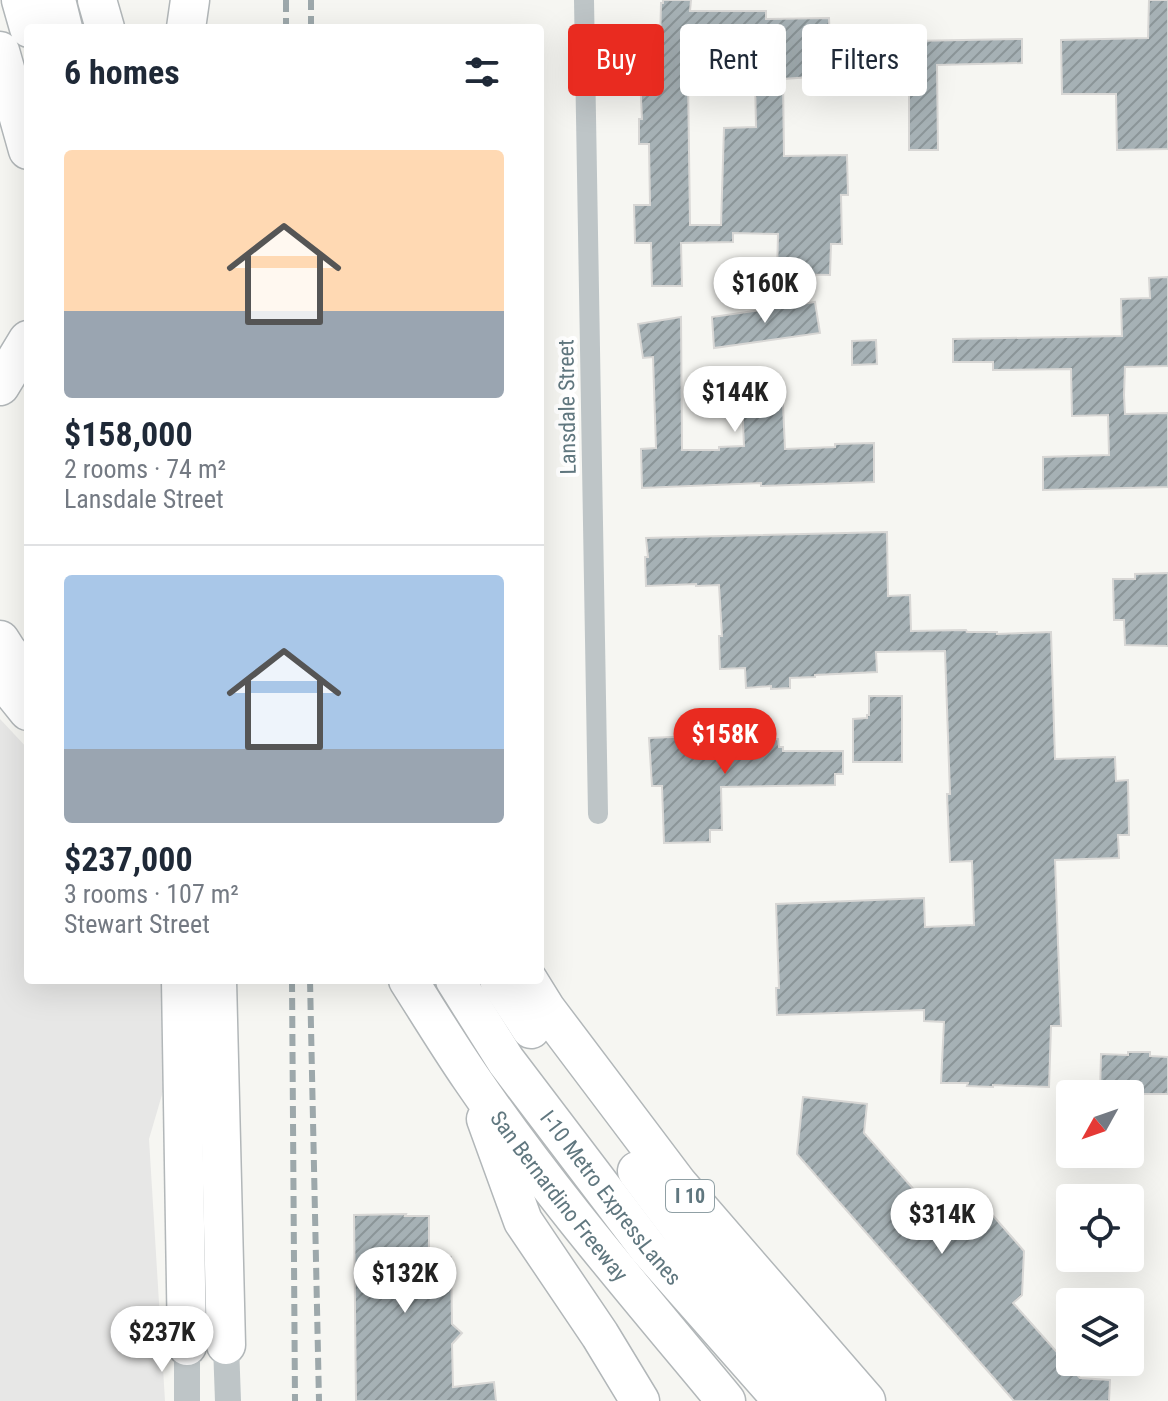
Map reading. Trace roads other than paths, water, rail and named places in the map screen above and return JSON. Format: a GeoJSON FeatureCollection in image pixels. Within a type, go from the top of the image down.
{"type":"FeatureCollection","features":[{"type":"Feature","properties":{"kind":"highway"},"geometry":{"type":"LineString","coordinates":[[21,0],[28,24]]}},
{"type":"Feature","properties":{"kind":"highway"},"geometry":{"type":"LineString","coordinates":[[56,0],[62,24]]}},
{"type":"Feature","properties":{"kind":"highway"},"geometry":{"type":"LineString","coordinates":[[97,0],[104,24]]}},
{"type":"Feature","properties":{"kind":"highway"},"geometry":{"type":"LineString","coordinates":[[187,24],[190,0]]}},
{"type":"Feature","properties":{"kind":"highway"},"geometry":{"type":"LineString","coordinates":[[0,51],[24,136]]}},
{"type":"Feature","properties":{"kind":"highway"},"geometry":{"type":"LineString","coordinates":[[0,386],[24,347]]}},
{"type":"Feature","properties":{"kind":"highway"},"geometry":{"type":"LineString","coordinates":[[0,640],[24,671]]}},
{"type":"Feature","properties":{"kind":"highway"},"geometry":{"type":"LineString","coordinates":[[0,676],[24,706]]}},
{"type":"Feature","properties":{"kind":"highway"},"geometry":{"type":"LineString","coordinates":[[181,984],[187,1346]]}},
{"type":"Feature","properties":{"kind":"highway"},"geometry":{"type":"LineString","coordinates":[[217,984],[226,1345]]}},
{"type":"Feature","properties":{"kind":"highway","name":"San Bernardino Freeway"},"geometry":{"type":"LineString","coordinates":[[411,984],[472,1079],[536,1167],[726,1401]]}},
{"type":"Feature","properties":{"kind":"highway","name":"I-10 Metro ExpressLanes"},"geometry":{"type":"LineString","coordinates":[[458,984],[506,1061],[648,1248],[783,1401]]}},
{"type":"Feature","properties":{"kind":"highway","name":"I-10 Metro ExpressLanes"},"geometry":{"type":"LineString","coordinates":[[502,984],[542,1045],[733,1298],[825,1401]]}},
{"type":"Feature","properties":{"kind":"highway","name":"I 10"},"geometry":{"type":"LineString","coordinates":[[530,984],[678,1184],[866,1401]]}},
{"type":"Feature","properties":{"kind":"highway"},"geometry":{"type":"LineString","coordinates":[[472,1079],[523,1221],[616,1359],[640,1401]]}},
{"type":"Feature","properties":{"kind":"street","name":"Lansdale Street"},"geometry":{"type":"LineString","coordinates":[[584,0],[598,814]]}},
{"type":"Feature","properties":{"kind":"street"},"geometry":{"type":"LineString","coordinates":[[226,1345],[228,1401]]}},
{"type":"Feature","properties":{"kind":"street"},"geometry":{"type":"LineString","coordinates":[[187,1346],[187,1401]]}},
{"type":"Feature","properties":{"kind":"railway"},"geometry":{"type":"LineString","coordinates":[[286,0],[286,24]]}},
{"type":"Feature","properties":{"kind":"railway"},"geometry":{"type":"LineString","coordinates":[[311,0],[311,24]]}},
{"type":"Feature","properties":{"kind":"railway"},"geometry":{"type":"LineString","coordinates":[[292,984],[295,1401]]}},
{"type":"Feature","properties":{"kind":"railway"},"geometry":{"type":"LineString","coordinates":[[310,984],[319,1401]]}}]}
